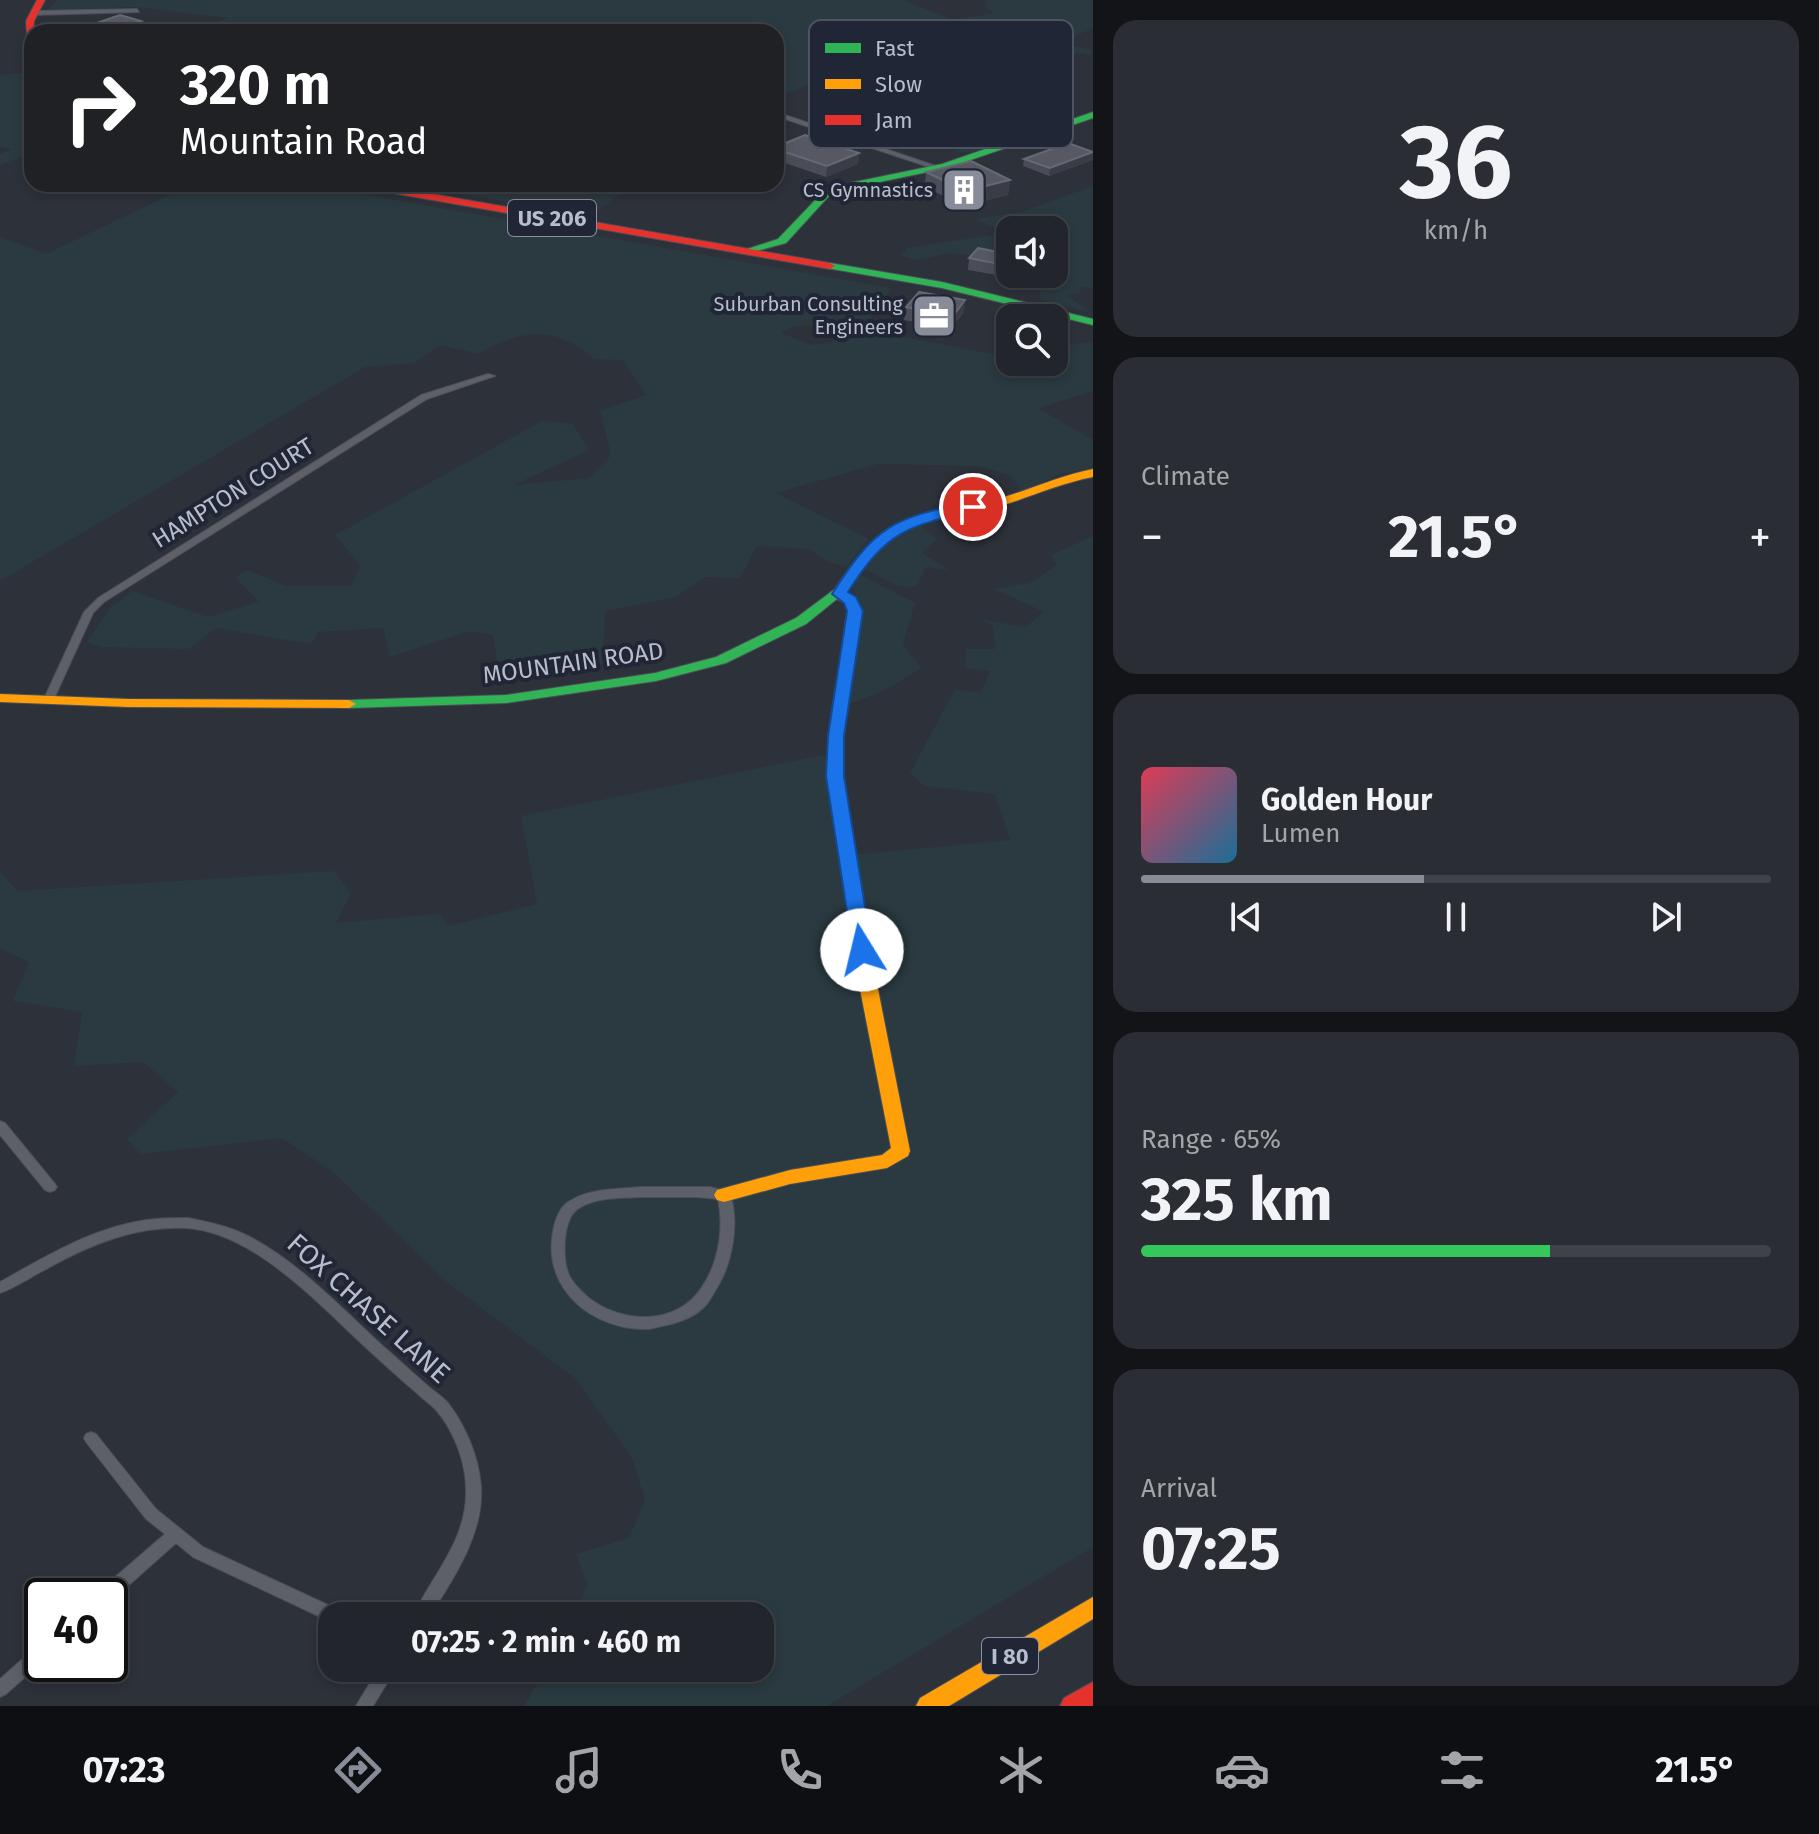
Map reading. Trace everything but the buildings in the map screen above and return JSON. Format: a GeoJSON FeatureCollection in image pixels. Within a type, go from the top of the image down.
{"type":"FeatureCollection","features":[{"type":"Feature","properties":{"kind":"main road"},"geometry":{"type":"LineString","coordinates":[[1073,122],[1093,115]]}},
{"type":"Feature","properties":{"kind":"main road"},"geometry":{"type":"LineString","coordinates":[[778,248],[831,191],[859,181],[937,168],[996,148]]}},
{"type":"Feature","properties":{"kind":"main road","name":"US 206"},"geometry":{"type":"LineString","coordinates":[[404,192],[746,251],[778,248],[983,293],[1093,322]]}},
{"type":"Feature","properties":{"kind":"main road","name":"MOUNTAIN ROAD"},"geometry":{"type":"LineString","coordinates":[[0,698],[414,704],[520,697],[656,677],[714,663],[801,621],[839,594],[866,552],[898,527],[929,515],[1009,500],[1064,478],[1093,473]]}},
{"type":"Feature","properties":{"kind":"main road"},"geometry":{"type":"LineString","coordinates":[[724,1195],[790,1177],[887,1161],[901,1151],[876,1039],[835,776],[836,736],[855,611],[851,601],[839,594]]}},
{"type":"Feature","properties":{"kind":"main road","name":"I 80"},"geometry":{"type":"LineString","coordinates":[[928,1706],[1093,1607]]}},
{"type":"Feature","properties":{"kind":"main road"},"geometry":{"type":"LineString","coordinates":[[1072,1706],[1093,1693]]}},
{"type":"Feature","properties":{"kind":"street"},"geometry":{"type":"LineString","coordinates":[[38,6],[137,11]]}},
{"type":"Feature","properties":{"kind":"street"},"geometry":{"type":"LineString","coordinates":[[784,117],[809,125]]}},
{"type":"Feature","properties":{"kind":"street"},"geometry":{"type":"LineString","coordinates":[[877,148],[937,168]]}},
{"type":"Feature","properties":{"kind":"street","name":"HAMPTON COURT"},"geometry":{"type":"LineString","coordinates":[[48,701],[89,612],[101,600],[424,397],[447,387],[491,376]]}},
{"type":"Feature","properties":{"kind":"street"},"geometry":{"type":"LineString","coordinates":[[0,1126],[50,1187]]}},
{"type":"Feature","properties":{"kind":"street"},"geometry":{"type":"LineString","coordinates":[[658,1193],[724,1195],[727,1224],[718,1271],[711,1289],[687,1311],[651,1323],[624,1321],[588,1307],[565,1284],[557,1258],[561,1223],[567,1211],[578,1202],[658,1193]]}},
{"type":"Feature","properties":{"kind":"street","name":"FOX CHASE LANE"},"geometry":{"type":"LineString","coordinates":[[0,1288],[92,1241],[153,1224],[193,1225],[221,1230],[274,1256],[442,1407],[462,1435],[475,1476],[476,1505],[467,1538],[429,1602]]}},
{"type":"Feature","properties":{"kind":"street"},"geometry":{"type":"LineString","coordinates":[[91,1438],[151,1514],[175,1535],[198,1552],[318,1608]]}},
{"type":"Feature","properties":{"kind":"street"},"geometry":{"type":"LineString","coordinates":[[126,1578],[175,1535]]}},
{"type":"Feature","properties":{"kind":"street"},"geometry":{"type":"LineString","coordinates":[[0,1689],[24,1668]]}},
{"type":"Feature","properties":{"kind":"street"},"geometry":{"type":"LineString","coordinates":[[364,1706],[379,1682]]}},
{"type":"Feature","properties":{"kind":"shaded area"},"geometry":{"type":"Polygon","coordinates":[[[57,0],[903,0],[953,20],[809,20],[809,85],[784,95],[784,24],[210,24],[228,18],[136,7],[48,10],[57,0]]]}},
{"type":"Feature","properties":{"kind":"shaded area"},"geometry":{"type":"Polygon","coordinates":[[[987,0],[1093,0],[1093,28],[1073,37],[1073,20],[953,20],[994,13],[984,6],[987,0]]]}},
{"type":"Feature","properties":{"kind":"shaded area"},"geometry":{"type":"Polygon","coordinates":[[[1073,46],[1091,50],[1093,55],[1073,53],[1073,46]]]}},
{"type":"Feature","properties":{"kind":"shaded area"},"geometry":{"type":"Polygon","coordinates":[[[24,72],[24,156],[0,165],[0,154],[12,149],[0,147],[0,75],[24,72]]]}},
{"type":"Feature","properties":{"kind":"shaded area"},"geometry":{"type":"Polygon","coordinates":[[[957,148],[985,148],[970,153],[957,152],[960,149],[957,148]]]}},
{"type":"Feature","properties":{"kind":"shaded area"},"geometry":{"type":"Polygon","coordinates":[[[1093,186],[1093,289],[1081,286],[1079,293],[1067,295],[1093,314],[1068,307],[1068,304],[1041,299],[1039,288],[1068,288],[1068,216],[996,216],[996,228],[974,219],[1024,211],[1093,186]]]}},
{"type":"Feature","properties":{"kind":"shaded area"},"geometry":{"type":"Polygon","coordinates":[[[176,192],[351,192],[891,288],[866,324],[794,326],[781,333],[812,345],[883,333],[996,355],[996,376],[1068,376],[1068,345],[1093,342],[1093,391],[1038,408],[1093,440],[1093,467],[1060,474],[1023,492],[1010,475],[978,466],[878,464],[776,493],[869,539],[847,567],[828,562],[809,549],[757,546],[740,578],[705,577],[676,597],[605,611],[603,664],[545,674],[499,674],[493,635],[471,631],[390,657],[383,628],[318,632],[311,644],[216,628],[189,649],[102,647],[87,642],[109,609],[132,591],[208,617],[259,601],[235,577],[247,570],[286,586],[352,586],[360,565],[335,535],[542,421],[573,424],[589,450],[514,485],[589,478],[611,455],[600,411],[646,395],[623,360],[594,359],[566,340],[552,336],[538,334],[509,339],[479,354],[440,345],[414,363],[365,367],[0,581],[0,237],[46,254],[176,192]]]}},
{"type":"Feature","properties":{"kind":"shaded area"},"geometry":{"type":"Polygon","coordinates":[[[447,192],[623,192],[591,215],[447,192]]]}},
{"type":"Feature","properties":{"kind":"shaded area"},"geometry":{"type":"Polygon","coordinates":[[[996,231],[996,258],[950,253],[917,260],[901,256],[907,248],[992,235],[996,231]]]}},
{"type":"Feature","properties":{"kind":"shaded area"},"geometry":{"type":"Polygon","coordinates":[[[917,522],[937,539],[922,553],[949,570],[925,567],[919,583],[911,588],[895,585],[865,569],[886,543],[917,522]]]}},
{"type":"Feature","properties":{"kind":"shaded area"},"geometry":{"type":"Polygon","coordinates":[[[1093,536],[1093,1547],[827,1706],[524,1706],[539,1682],[774,1682],[774,1602],[580,1602],[587,1584],[576,1554],[629,1538],[645,1500],[632,1458],[576,1379],[447,1282],[332,1171],[282,1138],[140,1154],[127,1139],[178,1092],[143,1062],[74,1066],[82,1012],[13,1001],[29,962],[0,948],[0,872],[18,891],[334,871],[351,893],[336,923],[439,914],[449,926],[537,904],[521,816],[838,752],[851,855],[1010,840],[995,794],[924,786],[910,773],[955,689],[981,693],[990,671],[965,668],[966,649],[995,649],[993,626],[979,619],[1025,627],[1044,612],[994,589],[1030,583],[1057,565],[1051,555],[1093,536]]]}},
{"type":"Feature","properties":{"kind":"shaded area"},"geometry":{"type":"Polygon","coordinates":[[[861,575],[915,603],[903,644],[921,668],[885,690],[849,704],[863,613],[852,586],[861,575]]]}},
{"type":"Feature","properties":{"kind":"traffic: fast"},"geometry":{"type":"LineString","coordinates":[[1073,122],[1093,115]]}},
{"type":"Feature","properties":{"kind":"traffic: fast"},"geometry":{"type":"LineString","coordinates":[[746,251],[782,241],[825,195],[838,188],[944,166],[997,148]]}},
{"type":"Feature","properties":{"kind":"traffic: fast"},"geometry":{"type":"LineString","coordinates":[[830,266],[942,285],[1093,322]]}},
{"type":"Feature","properties":{"kind":"traffic: fast"},"geometry":{"type":"LineString","coordinates":[[349,704],[506,699],[656,677],[721,660],[801,621],[843,587]]}},
{"type":"Feature","properties":{"kind":"traffic: fast"},"geometry":{"type":"LineString","coordinates":[[839,594],[851,601],[855,611],[836,736],[835,776],[867,979]]}},
{"type":"Feature","properties":{"kind":"traffic: slow"},"geometry":{"type":"LineString","coordinates":[[843,587],[881,540],[916,520],[982,507],[1093,473]]}},
{"type":"Feature","properties":{"kind":"traffic: slow"},"geometry":{"type":"LineString","coordinates":[[0,698],[128,703],[349,704]]}},
{"type":"Feature","properties":{"kind":"traffic: slow"},"geometry":{"type":"LineString","coordinates":[[724,1195],[790,1177],[887,1161],[901,1151],[867,979]]}},
{"type":"Feature","properties":{"kind":"traffic: slow"},"geometry":{"type":"LineString","coordinates":[[928,1706],[1093,1607]]}},
{"type":"Feature","properties":{"kind":"traffic: jam"},"geometry":{"type":"LineString","coordinates":[[30,24],[41,0]]}},
{"type":"Feature","properties":{"kind":"traffic: jam"},"geometry":{"type":"LineString","coordinates":[[404,192],[830,266]]}},
{"type":"Feature","properties":{"kind":"traffic: jam"},"geometry":{"type":"LineString","coordinates":[[1072,1706],[1093,1693]]}},
{"type":"Feature","properties":{"kind":"place","name":"CS Gymnastics"},"geometry":{"type":"Point","coordinates":[964,190]}},
{"type":"Feature","properties":{"kind":"place","name":"Suburban Consulting Engineers"},"geometry":{"type":"Point","coordinates":[934,316]}},
{"type":"Feature","properties":{"kind":"route"},"geometry":{"type":"LineString","coordinates":[[862,950],[835,776],[836,736],[855,611],[851,601],[839,594],[866,552],[898,527],[939,512],[973,507]]}}]}
